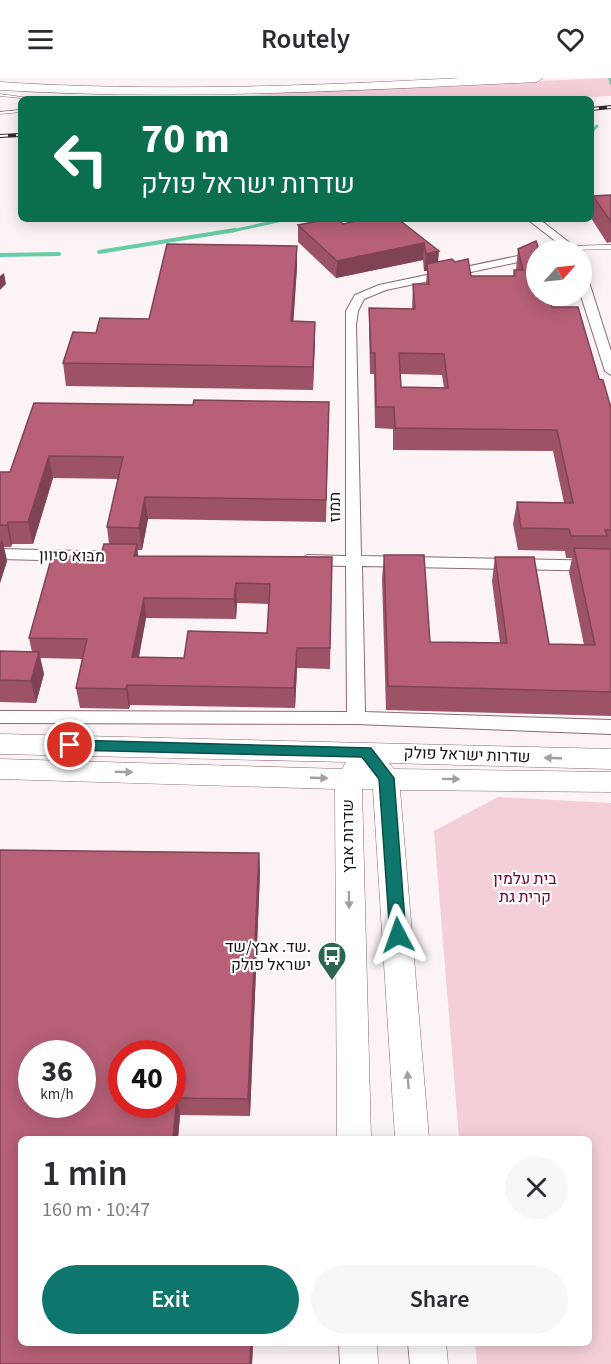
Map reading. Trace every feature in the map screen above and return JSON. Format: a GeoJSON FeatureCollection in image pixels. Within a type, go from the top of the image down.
{"type":"FeatureCollection","features":[{"type":"Feature","properties":{"kind":"street"},"geometry":{"type":"LineString","coordinates":[[0,80],[131,87],[326,78]]}},
{"type":"Feature","properties":{"kind":"street"},"geometry":{"type":"LineString","coordinates":[[0,86],[163,92],[537,78]]}},
{"type":"Feature","properties":{"kind":"street"},"geometry":{"type":"LineString","coordinates":[[535,222],[556,240]]}},
{"type":"Feature","properties":{"kind":"street","name":"תמוז"},"geometry":{"type":"LineString","coordinates":[[356,718],[350,325],[352,311],[359,297],[383,287],[526,257]]}},
{"type":"Feature","properties":{"kind":"street"},"geometry":{"type":"LineString","coordinates":[[591,306],[611,371]]}},
{"type":"Feature","properties":{"kind":"street","name":"מבוא סיוון"},"geometry":{"type":"LineString","coordinates":[[0,554],[141,557]]}},
{"type":"Feature","properties":{"kind":"street"},"geometry":{"type":"LineString","coordinates":[[295,560],[611,566]]}},
{"type":"Feature","properties":{"kind":"street"},"geometry":{"type":"LineString","coordinates":[[0,717],[356,718],[611,727]]}},
{"type":"Feature","properties":{"kind":"street","name":"שדרות ישראל פולק"},"geometry":{"type":"LineString","coordinates":[[0,744],[611,759]]}},
{"type":"Feature","properties":{"kind":"street"},"geometry":{"type":"LineString","coordinates":[[366,752],[387,788],[412,1136]]}},
{"type":"Feature","properties":{"kind":"street","name":"שדרות אבץ"},"geometry":{"type":"LineString","coordinates":[[354,1136],[347,798],[350,779],[366,752]]}},
{"type":"Feature","properties":{"kind":"street","name":"שדרות ישראל פולק"},"geometry":{"type":"LineString","coordinates":[[0,769],[350,779],[387,788],[420,779],[611,782]]}},
{"type":"Feature","properties":{"kind":"street"},"geometry":{"type":"LineString","coordinates":[[358,1346],[359,1364]]}},
{"type":"Feature","properties":{"kind":"street"},"geometry":{"type":"LineString","coordinates":[[427,1346],[429,1364]]}},
{"type":"Feature","properties":{"kind":"lane"},"geometry":{"type":"LineString","coordinates":[[0,95],[18,97]]}},
{"type":"Feature","properties":{"kind":"lane"},"geometry":{"type":"LineString","coordinates":[[0,113],[18,111]]}},
{"type":"Feature","properties":{"kind":"lane"},"geometry":{"type":"LineString","coordinates":[[592,248],[611,247]]}},
{"type":"Feature","properties":{"kind":"green space"},"geometry":{"type":"Polygon","coordinates":[[[611,78],[611,96],[594,97],[243,96],[322,90],[611,78]]]}},
{"type":"Feature","properties":{"kind":"green space","name":"בית עלמין קרית גת"},"geometry":{"type":"Polygon","coordinates":[[[498,797],[611,803],[611,1364],[477,1364],[475,1346],[592,1346],[592,1136],[459,1136],[434,831],[498,797]]]}},
{"type":"Feature","properties":{"kind":"building"},"geometry":{"type":"Polygon","coordinates":[[[611,195],[611,222],[594,197],[611,195]]]}},
{"type":"Feature","properties":{"kind":"building"},"geometry":{"type":"Polygon","coordinates":[[[314,222],[341,222],[343,224],[402,222],[439,251],[426,254],[424,243],[337,261],[298,225],[314,222]]]}},
{"type":"Feature","properties":{"kind":"building"},"geometry":{"type":"Polygon","coordinates":[[[167,244],[297,246],[291,321],[315,322],[313,367],[63,363],[73,332],[96,333],[100,318],[149,319],[167,244]]]}},
{"type":"Feature","properties":{"kind":"building"},"geometry":{"type":"Polygon","coordinates":[[[526,245],[526,306],[578,307],[599,379],[603,380],[611,408],[611,530],[605,530],[607,536],[571,536],[569,529],[521,528],[517,502],[573,503],[557,430],[395,428],[394,407],[376,407],[375,353],[371,353],[369,308],[415,309],[413,284],[429,284],[427,264],[452,259],[455,262],[468,259],[471,276],[515,276],[514,270],[523,270],[518,249],[526,245]],[[399,353],[401,387],[448,388],[444,354],[399,353]]]}},
{"type":"Feature","properties":{"kind":"building"},"geometry":{"type":"Polygon","coordinates":[[[194,400],[329,402],[326,500],[145,497],[139,528],[107,527],[123,457],[49,456],[28,522],[8,522],[7,525],[0,525],[0,472],[10,472],[34,403],[193,405],[194,400]]]}},
{"type":"Feature","properties":{"kind":"building"},"geometry":{"type":"Polygon","coordinates":[[[104,544],[137,544],[134,556],[332,557],[330,648],[297,648],[294,688],[127,685],[126,689],[76,688],[87,639],[29,638],[52,556],[100,557],[104,544]],[[236,583],[234,599],[144,598],[132,657],[184,658],[188,631],[267,633],[270,584],[236,583]]]}},
{"type":"Feature","properties":{"kind":"building"},"geometry":{"type":"Polygon","coordinates":[[[574,548],[611,549],[611,692],[388,686],[384,555],[424,555],[430,642],[507,643],[495,557],[534,557],[549,644],[595,645],[574,548]]]}},
{"type":"Feature","properties":{"kind":"building"},"geometry":{"type":"Polygon","coordinates":[[[0,651],[39,652],[31,681],[0,680],[0,651]]]}},
{"type":"Feature","properties":{"kind":"building"},"geometry":{"type":"Polygon","coordinates":[[[0,850],[259,853],[248,1099],[186,1098],[186,1040],[108,1040],[108,1118],[175,1118],[173,1136],[18,1136],[18,1346],[251,1346],[250,1364],[0,1364],[0,850]]]}},
{"type":"Feature","properties":{"kind":"waterway"},"geometry":{"type":"LineString","coordinates":[[610,78],[611,83]]}},
{"type":"Feature","properties":{"kind":"waterway"},"geometry":{"type":"LineString","coordinates":[[594,129],[597,126]]}},
{"type":"Feature","properties":{"kind":"waterway"},"geometry":{"type":"LineString","coordinates":[[227,232],[273,222]]}},
{"type":"Feature","properties":{"kind":"waterway"},"geometry":{"type":"LineString","coordinates":[[99,252],[235,230]]}},
{"type":"Feature","properties":{"kind":"waterway"},"geometry":{"type":"LineString","coordinates":[[0,255],[59,254]]}},
{"type":"Feature","properties":{"kind":"railway"},"geometry":{"type":"LineString","coordinates":[[594,109],[611,107]]}},
{"type":"Feature","properties":{"kind":"railway"},"geometry":{"type":"LineString","coordinates":[[0,136],[18,135]]}},
{"type":"Feature","properties":{"kind":"place","name":"שד. אבץ/שד. ישראל פולק"},"geometry":{"type":"Point","coordinates":[332,982]}},
{"type":"Feature","properties":{"kind":"route"},"geometry":{"type":"LineString","coordinates":[[70,745],[366,752],[386,778],[398,935]]}}]}
